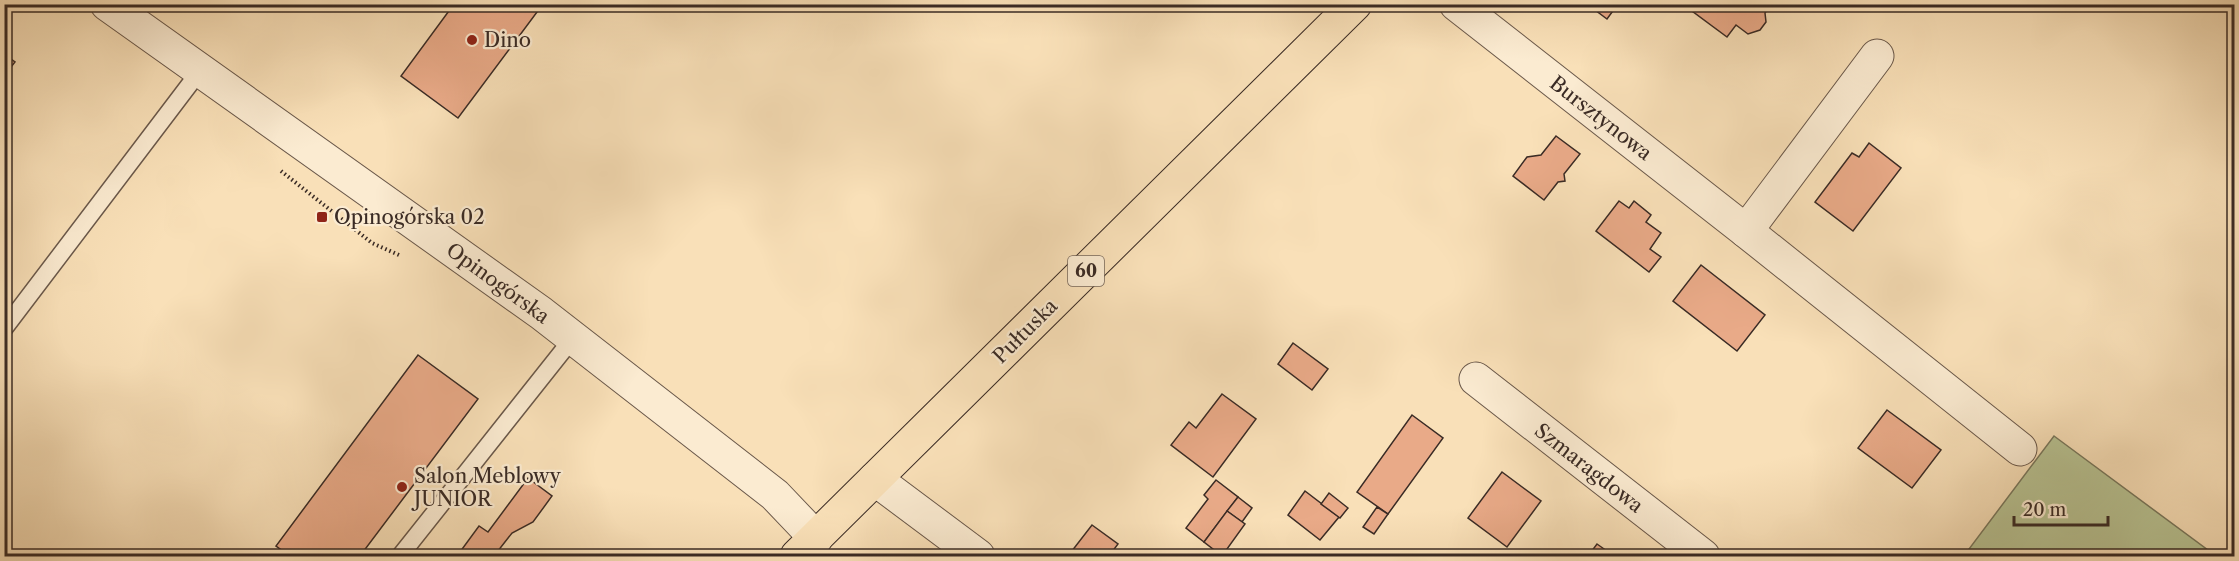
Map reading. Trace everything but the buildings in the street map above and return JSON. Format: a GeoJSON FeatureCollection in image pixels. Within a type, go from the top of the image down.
{"type":"FeatureCollection","features":[{"type":"Feature","properties":{"kind":"main road","name":"Pułtuska"},"geometry":{"type":"LineString","coordinates":[[806,547],[1355,4]]}},
{"type":"Feature","properties":{"kind":"street","name":"Opinogórska"},"geometry":{"type":"LineString","coordinates":[[107,4],[573,338],[775,495],[806,547]]}},
{"type":"Feature","properties":{"kind":"street","name":"Bursztynowa"},"geometry":{"type":"LineString","coordinates":[[1456,4],[2020,449]]}},
{"type":"Feature","properties":{"kind":"street"},"geometry":{"type":"LineString","coordinates":[[1746,231],[1876,56]]}},
{"type":"Feature","properties":{"kind":"street","name":"Szmaragdowa"},"geometry":{"type":"LineString","coordinates":[[1476,379],[1703,556]]}},
{"type":"Feature","properties":{"kind":"street"},"geometry":{"type":"LineString","coordinates":[[875,479],[978,556]]}},
{"type":"Feature","properties":{"kind":"lane"},"geometry":{"type":"LineString","coordinates":[[4,329],[200,72]]}},
{"type":"Feature","properties":{"kind":"lane"},"geometry":{"type":"LineString","coordinates":[[400,556],[573,338]]}},
{"type":"Feature","properties":{"kind":"green space"},"geometry":{"type":"Polygon","coordinates":[[[2054,436],[2216,556],[1970,556],[1966,553],[2054,436]]]}},
{"type":"Feature","properties":{"kind":"place","name":"Dino"},"geometry":{"type":"Point","coordinates":[472,40]}},
{"type":"Feature","properties":{"kind":"place","name":"Opinogórska 02"},"geometry":{"type":"Point","coordinates":[322,217]}},
{"type":"Feature","properties":{"kind":"place","name":"Salon Meblowy JUNIOR"},"geometry":{"type":"Point","coordinates":[402,487]}}]}
